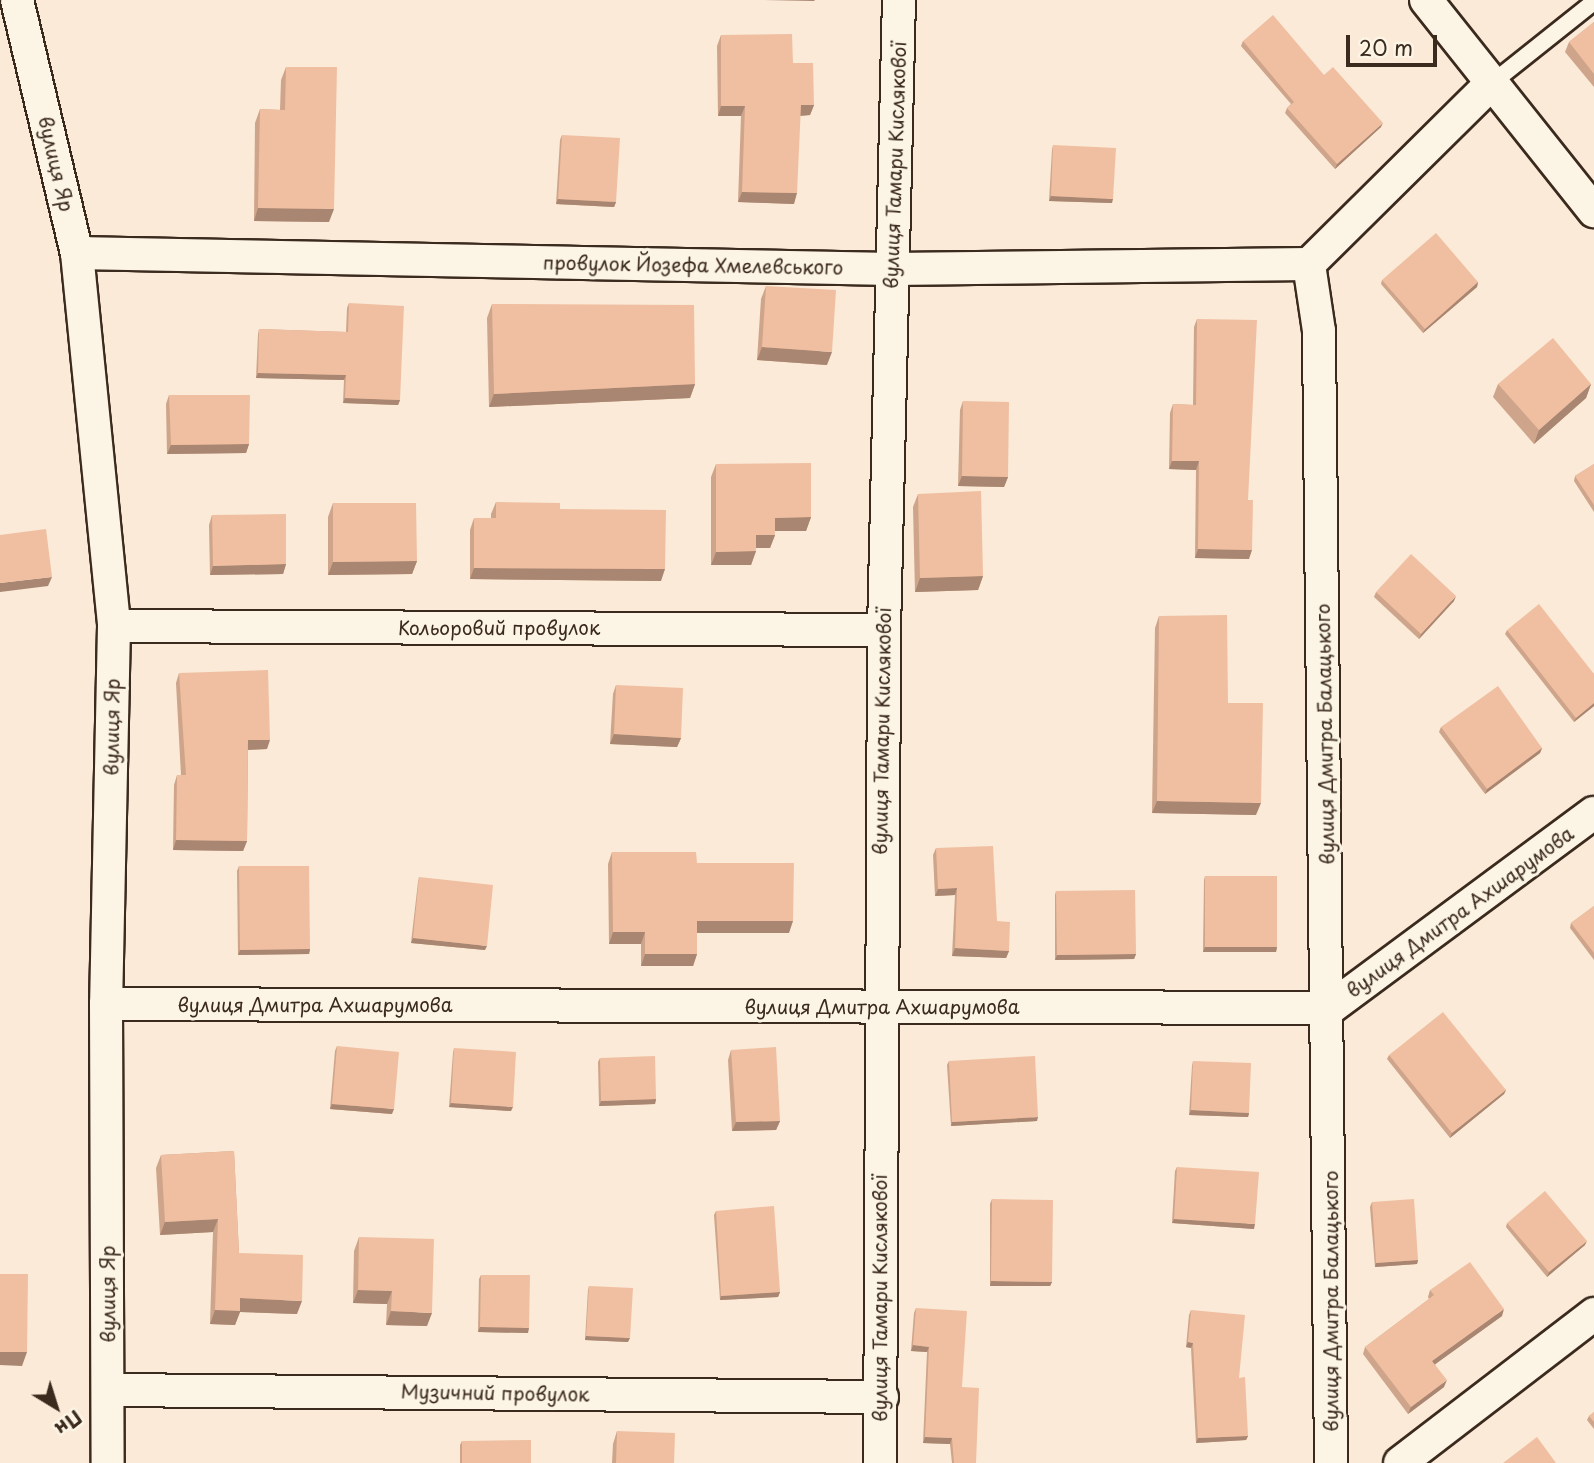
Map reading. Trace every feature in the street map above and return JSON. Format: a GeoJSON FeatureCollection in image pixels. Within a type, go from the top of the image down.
{"type":"FeatureCollection","features":[{"type":"Feature","properties":{"kind":"street","name":"вулиця Яр"},"geometry":{"type":"LineString","coordinates":[[17,0],[76,253],[114,626],[106,1004],[108,1463]]}},
{"type":"Feature","properties":{"kind":"street","name":"вулиця Тамари Кислякової"},"geometry":{"type":"LineString","coordinates":[[880,1463],[879,1007],[884,630],[899,0]]}},
{"type":"Feature","properties":{"kind":"street"},"geometry":{"type":"LineString","coordinates":[[1426,0],[1594,211]]}},
{"type":"Feature","properties":{"kind":"street"},"geometry":{"type":"LineString","coordinates":[[1309,264],[1492,83]]}},
{"type":"Feature","properties":{"kind":"street","name":"провулок Йозефа Хмелевського"},"geometry":{"type":"LineString","coordinates":[[76,253],[892,269],[1309,264]]}},
{"type":"Feature","properties":{"kind":"street","name":"вулиця Дмитра Балацького"},"geometry":{"type":"LineString","coordinates":[[1309,264],[1319,331],[1330,1008],[1331,1463]]}},
{"type":"Feature","properties":{"kind":"street","name":"Кольоровий провулок"},"geometry":{"type":"LineString","coordinates":[[114,626],[884,630]]}},
{"type":"Feature","properties":{"kind":"street","name":"вулиця Дмитра Ахшарумова"},"geometry":{"type":"LineString","coordinates":[[106,1004],[1330,1008],[1594,813]]}},
{"type":"Feature","properties":{"kind":"street"},"geometry":{"type":"LineString","coordinates":[[1399,1463],[1594,1314]]}},
{"type":"Feature","properties":{"kind":"street","name":"Музичний провулок"},"geometry":{"type":"LineString","coordinates":[[108,1390],[881,1397]]}},
{"type":"Feature","properties":{"kind":"lane"},"geometry":{"type":"LineString","coordinates":[[1492,83],[1594,2]]}},
{"type":"Feature","properties":{"kind":"building"},"geometry":{"type":"Polygon","coordinates":[[[1273,15],[1324,75],[1333,67],[1383,123],[1337,164],[1287,108],[1294,102],[1243,41],[1273,15]]]}},
{"type":"Feature","properties":{"kind":"building"},"geometry":{"type":"Polygon","coordinates":[[[1594,22],[1594,74],[1569,42],[1594,22]]]}},
{"type":"Feature","properties":{"kind":"building"},"geometry":{"type":"Polygon","coordinates":[[[792,34],[793,63],[813,63],[814,105],[801,105],[797,193],[742,192],[745,106],[721,106],[721,35],[792,34]]]}},
{"type":"Feature","properties":{"kind":"building"},"geometry":{"type":"Polygon","coordinates":[[[286,67],[337,67],[334,209],[258,208],[260,109],[285,110],[286,67]]]}},
{"type":"Feature","properties":{"kind":"building"},"geometry":{"type":"Polygon","coordinates":[[[562,135],[620,138],[616,202],[558,199],[562,135]]]}},
{"type":"Feature","properties":{"kind":"building"},"geometry":{"type":"Polygon","coordinates":[[[1053,145],[1116,148],[1113,199],[1051,196],[1053,145]]]}},
{"type":"Feature","properties":{"kind":"building"},"geometry":{"type":"Polygon","coordinates":[[[1436,233],[1478,282],[1425,329],[1382,280],[1436,233]]]}},
{"type":"Feature","properties":{"kind":"building"},"geometry":{"type":"Polygon","coordinates":[[[766,286],[836,290],[832,352],[762,347],[766,286]]]}},
{"type":"Feature","properties":{"kind":"building"},"geometry":{"type":"Polygon","coordinates":[[[349,303],[404,306],[400,400],[345,398],[346,375],[258,373],[259,329],[348,332],[349,303]]]}},
{"type":"Feature","properties":{"kind":"building"},"geometry":{"type":"Polygon","coordinates":[[[492,304],[694,305],[695,384],[494,394],[492,304]]]}},
{"type":"Feature","properties":{"kind":"building"},"geometry":{"type":"Polygon","coordinates":[[[1197,319],[1257,320],[1248,500],[1253,500],[1252,550],[1198,549],[1199,461],[1172,461],[1173,404],[1196,405],[1197,319]]]}},
{"type":"Feature","properties":{"kind":"building"},"geometry":{"type":"Polygon","coordinates":[[[1553,338],[1591,384],[1539,430],[1498,384],[1553,338]]]}},
{"type":"Feature","properties":{"kind":"building"},"geometry":{"type":"Polygon","coordinates":[[[169,395],[250,395],[249,444],[171,445],[169,395]]]}},
{"type":"Feature","properties":{"kind":"building"},"geometry":{"type":"Polygon","coordinates":[[[963,401],[1009,402],[1008,477],[962,476],[963,401]]]}},
{"type":"Feature","properties":{"kind":"building"},"geometry":{"type":"Polygon","coordinates":[[[811,463],[811,517],[775,518],[775,535],[756,535],[756,551],[716,552],[716,464],[811,463]]]}},
{"type":"Feature","properties":{"kind":"building"},"geometry":{"type":"Polygon","coordinates":[[[1594,464],[1594,505],[1575,476],[1594,464]]]}},
{"type":"Feature","properties":{"kind":"building"},"geometry":{"type":"Polygon","coordinates":[[[981,491],[983,576],[920,578],[918,494],[981,491]]]}},
{"type":"Feature","properties":{"kind":"building"},"geometry":{"type":"Polygon","coordinates":[[[496,502],[560,503],[560,509],[666,510],[665,569],[474,568],[474,518],[496,518],[496,502]]]}},
{"type":"Feature","properties":{"kind":"building"},"geometry":{"type":"Polygon","coordinates":[[[333,503],[416,503],[417,561],[333,562],[333,503]]]}},
{"type":"Feature","properties":{"kind":"building"},"geometry":{"type":"Polygon","coordinates":[[[286,514],[286,564],[213,566],[212,515],[286,514]]]}},
{"type":"Feature","properties":{"kind":"building"},"geometry":{"type":"Polygon","coordinates":[[[46,529],[52,577],[0,583],[0,535],[46,529]]]}},
{"type":"Feature","properties":{"kind":"building"},"geometry":{"type":"Polygon","coordinates":[[[1411,554],[1456,596],[1421,634],[1376,592],[1411,554]]]}},
{"type":"Feature","properties":{"kind":"building"},"geometry":{"type":"Polygon","coordinates":[[[1539,604],[1594,674],[1594,703],[1576,718],[1507,630],[1539,604]]]}},
{"type":"Feature","properties":{"kind":"building"},"geometry":{"type":"Polygon","coordinates":[[[1227,615],[1228,703],[1263,703],[1261,803],[1157,801],[1159,616],[1227,615]]]}},
{"type":"Feature","properties":{"kind":"building"},"geometry":{"type":"Polygon","coordinates":[[[268,670],[270,740],[248,740],[247,841],[176,840],[177,775],[186,775],[179,673],[268,670]]]}},
{"type":"Feature","properties":{"kind":"building"},"geometry":{"type":"Polygon","coordinates":[[[616,685],[683,688],[681,738],[614,734],[616,685]]]}},
{"type":"Feature","properties":{"kind":"building"},"geometry":{"type":"Polygon","coordinates":[[[1498,686],[1542,748],[1487,789],[1441,727],[1498,686]]]}},
{"type":"Feature","properties":{"kind":"building"},"geometry":{"type":"Polygon","coordinates":[[[993,846],[997,921],[1010,922],[1009,951],[955,948],[957,888],[938,889],[936,848],[993,846]]]}},
{"type":"Feature","properties":{"kind":"building"},"geometry":{"type":"Polygon","coordinates":[[[612,852],[696,852],[697,863],[794,863],[793,921],[697,921],[697,954],[645,954],[645,932],[613,932],[612,852]]]}},
{"type":"Feature","properties":{"kind":"building"},"geometry":{"type":"Polygon","coordinates":[[[239,866],[309,866],[310,949],[240,950],[239,866]]]}},
{"type":"Feature","properties":{"kind":"building"},"geometry":{"type":"Polygon","coordinates":[[[1205,876],[1277,876],[1277,947],[1205,947],[1205,876]]]}},
{"type":"Feature","properties":{"kind":"building"},"geometry":{"type":"Polygon","coordinates":[[[419,877],[493,885],[487,946],[413,938],[419,877]]]}},
{"type":"Feature","properties":{"kind":"building"},"geometry":{"type":"Polygon","coordinates":[[[1135,890],[1136,954],[1057,955],[1056,891],[1135,890]]]}},
{"type":"Feature","properties":{"kind":"building"},"geometry":{"type":"Polygon","coordinates":[[[1594,906],[1594,953],[1571,923],[1594,906]]]}},
{"type":"Feature","properties":{"kind":"building"},"geometry":{"type":"Polygon","coordinates":[[[1443,1012],[1506,1090],[1452,1133],[1389,1055],[1443,1012]]]}},
{"type":"Feature","properties":{"kind":"building"},"geometry":{"type":"Polygon","coordinates":[[[337,1046],[399,1052],[394,1109],[332,1104],[337,1046]]]}},
{"type":"Feature","properties":{"kind":"building"},"geometry":{"type":"Polygon","coordinates":[[[776,1047],[780,1121],[736,1122],[731,1050],[776,1047]]]}},
{"type":"Feature","properties":{"kind":"building"},"geometry":{"type":"Polygon","coordinates":[[[454,1048],[516,1052],[513,1107],[451,1103],[454,1048]]]}},
{"type":"Feature","properties":{"kind":"building"},"geometry":{"type":"Polygon","coordinates":[[[655,1056],[656,1099],[601,1101],[600,1058],[655,1056]]]}},
{"type":"Feature","properties":{"kind":"building"},"geometry":{"type":"Polygon","coordinates":[[[1035,1056],[1038,1117],[952,1122],[949,1061],[1035,1056]]]}},
{"type":"Feature","properties":{"kind":"building"},"geometry":{"type":"Polygon","coordinates":[[[1193,1061],[1251,1063],[1249,1113],[1191,1110],[1193,1061]]]}},
{"type":"Feature","properties":{"kind":"building"},"geometry":{"type":"Polygon","coordinates":[[[234,1151],[239,1253],[303,1255],[302,1301],[240,1298],[240,1311],[215,1310],[218,1219],[165,1222],[161,1155],[234,1151]]]}},
{"type":"Feature","properties":{"kind":"building"},"geometry":{"type":"Polygon","coordinates":[[[1177,1167],[1259,1172],[1255,1224],[1174,1219],[1177,1167]]]}},
{"type":"Feature","properties":{"kind":"building"},"geometry":{"type":"Polygon","coordinates":[[[1545,1191],[1587,1241],[1549,1272],[1507,1223],[1545,1191]]]}},
{"type":"Feature","properties":{"kind":"building"},"geometry":{"type":"Polygon","coordinates":[[[992,1199],[1053,1200],[1052,1282],[991,1281],[992,1199]]]}},
{"type":"Feature","properties":{"kind":"building"},"geometry":{"type":"Polygon","coordinates":[[[1414,1199],[1418,1260],[1376,1263],[1372,1202],[1414,1199]]]}},
{"type":"Feature","properties":{"kind":"building"},"geometry":{"type":"Polygon","coordinates":[[[774,1206],[780,1292],[721,1296],[716,1211],[774,1206]]]}},
{"type":"Feature","properties":{"kind":"building"},"geometry":{"type":"Polygon","coordinates":[[[359,1237],[434,1239],[432,1313],[391,1311],[392,1291],[358,1290],[359,1237]]]}},
{"type":"Feature","properties":{"kind":"building"},"geometry":{"type":"Polygon","coordinates":[[[1470,1262],[1504,1309],[1432,1361],[1447,1380],[1411,1407],[1365,1347],[1434,1295],[1430,1290],[1470,1262]]]}},
{"type":"Feature","properties":{"kind":"building"},"geometry":{"type":"Polygon","coordinates":[[[0,1274],[28,1274],[27,1352],[0,1352],[0,1274]]]}},
{"type":"Feature","properties":{"kind":"building"},"geometry":{"type":"Polygon","coordinates":[[[481,1275],[530,1275],[529,1328],[480,1327],[481,1275]]]}},
{"type":"Feature","properties":{"kind":"building"},"geometry":{"type":"Polygon","coordinates":[[[589,1286],[633,1288],[630,1338],[586,1336],[589,1286]]]}},
{"type":"Feature","properties":{"kind":"building"},"geometry":{"type":"Polygon","coordinates":[[[916,1308],[967,1311],[962,1387],[979,1388],[976,1463],[954,1463],[952,1438],[925,1437],[929,1347],[913,1345],[916,1308]]]}},
{"type":"Feature","properties":{"kind":"building"},"geometry":{"type":"Polygon","coordinates":[[[1191,1310],[1245,1315],[1239,1378],[1245,1377],[1248,1436],[1198,1438],[1193,1343],[1188,1342],[1191,1310]]]}},
{"type":"Feature","properties":{"kind":"building"},"geometry":{"type":"Polygon","coordinates":[[[617,1431],[675,1433],[674,1463],[616,1463],[617,1431]]]}},
{"type":"Feature","properties":{"kind":"building"},"geometry":{"type":"Polygon","coordinates":[[[1537,1437],[1556,1463],[1503,1463],[1537,1437]]]}},
{"type":"Feature","properties":{"kind":"building"},"geometry":{"type":"Polygon","coordinates":[[[531,1440],[531,1463],[462,1463],[462,1441],[531,1440]]]}}]}
